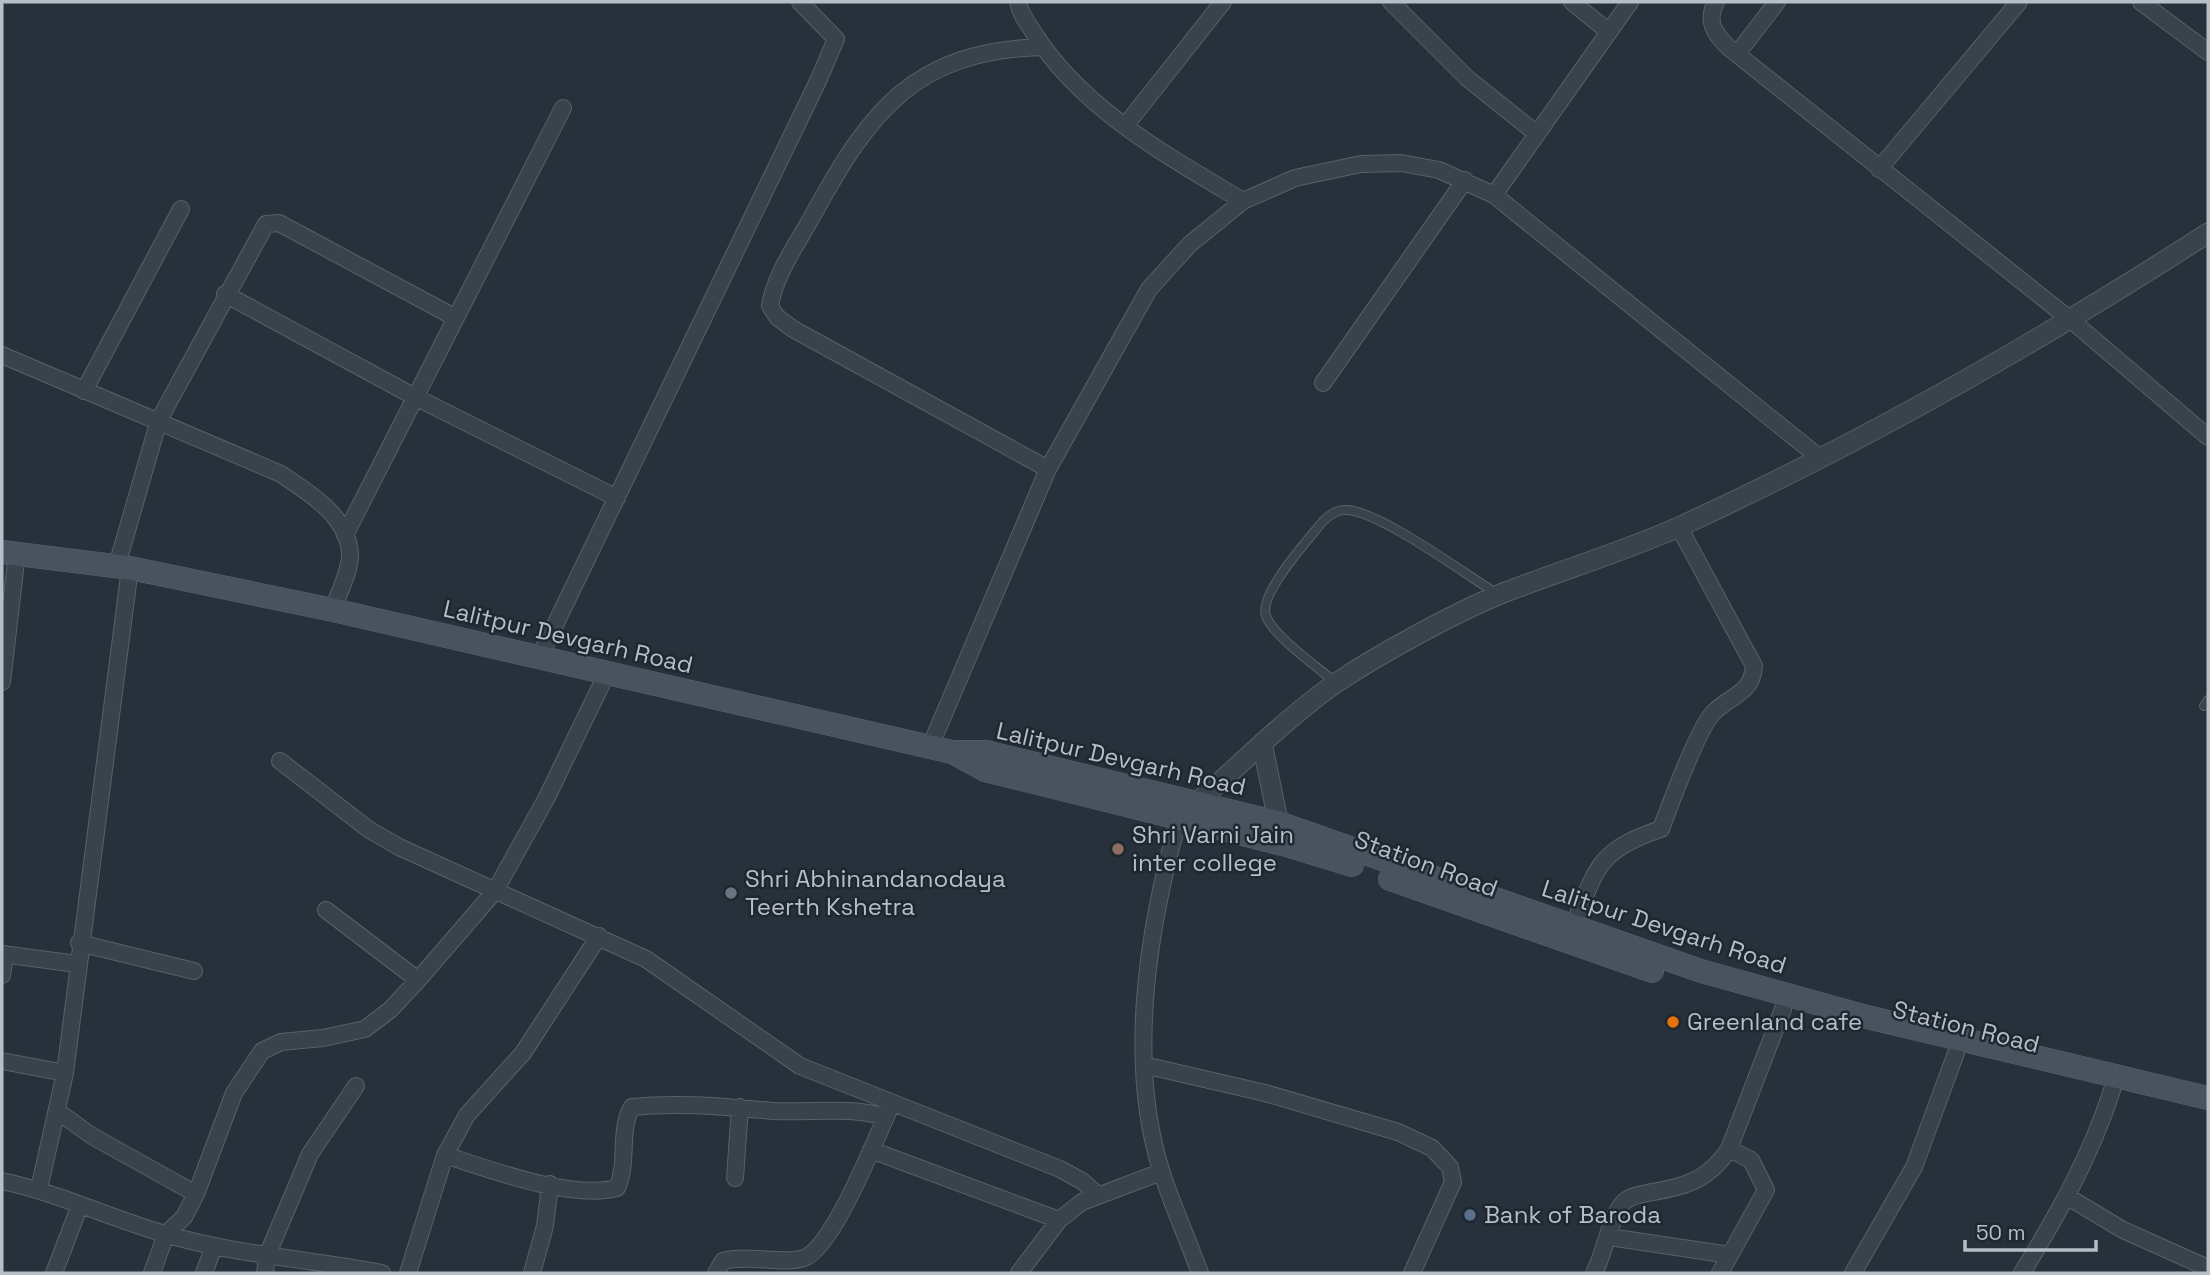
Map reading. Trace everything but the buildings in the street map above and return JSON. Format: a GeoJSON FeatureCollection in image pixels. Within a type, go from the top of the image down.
{"type":"FeatureCollection","features":[{"type":"Feature","properties":{"kind":"main road","name":"Lalitpur Devgarh Road"},"geometry":{"type":"LineString","coordinates":[[9,552],[123,566],[941,749],[986,752],[1197,803],[1281,834],[1573,927],[1701,971],[1867,1017],[2208,1098]]}},
{"type":"Feature","properties":{"kind":"main road","name":"Station Road"},"geometry":{"type":"LineString","coordinates":[[941,749],[985,770],[1179,818],[1281,834],[1690,983],[1783,1009],[2208,1113]]}},
{"type":"Feature","properties":{"kind":"street"},"geometry":{"type":"LineString","coordinates":[[539,657],[818,81],[836,38],[800,2]]}},
{"type":"Feature","properties":{"kind":"street"},"geometry":{"type":"LineString","coordinates":[[1018,2],[1019,9],[1042,47],[1092,100],[1125,126],[1242,201]]}},
{"type":"Feature","properties":{"kind":"street"},"geometry":{"type":"LineString","coordinates":[[1125,126],[1223,2]]}},
{"type":"Feature","properties":{"kind":"street"},"geometry":{"type":"LineString","coordinates":[[1391,2],[1467,78],[1537,134]]}},
{"type":"Feature","properties":{"kind":"street"},"geometry":{"type":"LineString","coordinates":[[1572,2],[1609,32]]}},
{"type":"Feature","properties":{"kind":"street"},"geometry":{"type":"LineString","coordinates":[[1593,2],[1594,19]]}},
{"type":"Feature","properties":{"kind":"street"},"geometry":{"type":"LineString","coordinates":[[1494,195],[1630,2]]}},
{"type":"Feature","properties":{"kind":"street"},"geometry":{"type":"LineString","coordinates":[[1716,2],[1710,13],[1711,25],[1719,38],[1737,54],[2073,321],[2208,436]]}},
{"type":"Feature","properties":{"kind":"street"},"geometry":{"type":"LineString","coordinates":[[1737,54],[1777,2]]}},
{"type":"Feature","properties":{"kind":"street"},"geometry":{"type":"LineString","coordinates":[[1879,169],[2019,2]]}},
{"type":"Feature","properties":{"kind":"street"},"geometry":{"type":"LineString","coordinates":[[2141,2],[2208,52]]}},
{"type":"Feature","properties":{"kind":"street"},"geometry":{"type":"LineString","coordinates":[[1042,47],[986,51],[953,63],[919,81],[887,103],[845,155],[784,267],[772,292],[770,306],[777,317],[793,330],[1048,469]]}},
{"type":"Feature","properties":{"kind":"street"},"geometry":{"type":"LineString","coordinates":[[345,535],[564,108]]}},
{"type":"Feature","properties":{"kind":"street"},"geometry":{"type":"LineString","coordinates":[[941,749],[1048,469],[1149,289],[1190,244],[1242,201],[1295,178],[1361,164],[1402,163],[1440,170],[1494,195],[1819,458]]}},
{"type":"Feature","properties":{"kind":"street"},"geometry":{"type":"LineString","coordinates":[[1323,383],[1465,180]]}},
{"type":"Feature","properties":{"kind":"street"},"geometry":{"type":"LineString","coordinates":[[84,391],[181,209]]}},
{"type":"Feature","properties":{"kind":"street"},"geometry":{"type":"LineString","coordinates":[[39,1189],[65,1073],[123,566],[159,420],[225,294],[266,223],[279,223],[456,318]]}},
{"type":"Feature","properties":{"kind":"street"},"geometry":{"type":"LineString","coordinates":[[1200,1273],[1161,1172],[1144,1065],[1149,960],[1155,914],[1179,818],[1262,743],[1336,683],[1499,595],[1679,527],[1819,458],[2073,321],[2208,233]]}},
{"type":"Feature","properties":{"kind":"street"},"geometry":{"type":"LineString","coordinates":[[225,294],[415,397],[617,498]]}},
{"type":"Feature","properties":{"kind":"street"},"geometry":{"type":"LineString","coordinates":[[2,355],[281,474],[318,499],[335,517],[345,535],[350,555],[333,611]]}},
{"type":"Feature","properties":{"kind":"street"},"geometry":{"type":"LineString","coordinates":[[1573,927],[1598,865],[1621,845],[1661,829],[1712,714],[1746,690],[1753,679],[1754,666],[1679,527]]}},
{"type":"Feature","properties":{"kind":"street"},"geometry":{"type":"LineString","coordinates":[[2,681],[9,552]]}},
{"type":"Feature","properties":{"kind":"street"},"geometry":{"type":"LineString","coordinates":[[152,1273],[166,1234],[184,1217],[196,1194],[234,1093],[262,1051],[281,1042],[323,1038],[365,1028],[390,1010],[418,980],[495,891],[546,799],[607,673]]}},
{"type":"Feature","properties":{"kind":"street"},"geometry":{"type":"LineString","coordinates":[[1262,743],[1281,834]]}},
{"type":"Feature","properties":{"kind":"street"},"geometry":{"type":"LineString","coordinates":[[280,761],[368,829],[399,847],[599,936],[679,979],[769,1048],[800,1066],[889,1111],[1060,1169],[1082,1181],[1098,1195]]}},
{"type":"Feature","properties":{"kind":"street"},"geometry":{"type":"LineString","coordinates":[[326,910],[418,980]]}},
{"type":"Feature","properties":{"kind":"street"},"geometry":{"type":"LineString","coordinates":[[408,1273],[445,1155],[467,1115],[523,1053],[599,936]]}},
{"type":"Feature","properties":{"kind":"street"},"geometry":{"type":"LineString","coordinates":[[79,943],[194,971]]}},
{"type":"Feature","properties":{"kind":"street"},"geometry":{"type":"LineString","coordinates":[[2,975],[3,954],[77,964]]}},
{"type":"Feature","properties":{"kind":"street"},"geometry":{"type":"LineString","coordinates":[[1594,1273],[1622,1203],[1635,1195],[1688,1186],[1719,1165],[1729,1149],[1783,1009]]}},
{"type":"Feature","properties":{"kind":"street"},"geometry":{"type":"LineString","coordinates":[[1853,1273],[1914,1167],[1956,1052]]}},
{"type":"Feature","properties":{"kind":"street"},"geometry":{"type":"LineString","coordinates":[[2,1061],[65,1073]]}},
{"type":"Feature","properties":{"kind":"street"},"geometry":{"type":"LineString","coordinates":[[1144,1065],[1265,1093],[1398,1132],[1432,1148],[1450,1167],[1453,1182],[1412,1273]]}},
{"type":"Feature","properties":{"kind":"street"},"geometry":{"type":"LineString","coordinates":[[265,1273],[267,1256],[310,1154],[356,1086]]}},
{"type":"Feature","properties":{"kind":"street"},"geometry":{"type":"LineString","coordinates":[[2022,1273],[2068,1197],[2098,1136],[2112,1090]]}},
{"type":"Feature","properties":{"kind":"street"},"geometry":{"type":"LineString","coordinates":[[445,1155],[550,1184],[603,1191],[617,1188],[624,1172],[626,1118],[632,1107],[889,1111]]}},
{"type":"Feature","properties":{"kind":"street"},"geometry":{"type":"LineString","coordinates":[[735,1178],[740,1107]]}},
{"type":"Feature","properties":{"kind":"street"},"geometry":{"type":"LineString","coordinates":[[57,1111],[92,1136],[196,1194]]}},
{"type":"Feature","properties":{"kind":"street"},"geometry":{"type":"LineString","coordinates":[[716,1273],[723,1261],[738,1257],[803,1259],[813,1253],[823,1242],[853,1191],[889,1111]]}},
{"type":"Feature","properties":{"kind":"street"},"geometry":{"type":"LineString","coordinates":[[1720,1273],[1766,1190],[1751,1160],[1729,1149]]}},
{"type":"Feature","properties":{"kind":"street"},"geometry":{"type":"LineString","coordinates":[[871,1150],[1059,1220]]}},
{"type":"Feature","properties":{"kind":"street"},"geometry":{"type":"LineString","coordinates":[[1019,1273],[1059,1220],[1082,1202],[1161,1172]]}},
{"type":"Feature","properties":{"kind":"street"},"geometry":{"type":"LineString","coordinates":[[2,1181],[39,1189],[166,1234],[321,1267],[382,1273]]}},
{"type":"Feature","properties":{"kind":"street"},"geometry":{"type":"LineString","coordinates":[[532,1273],[545,1226],[550,1184]]}},
{"type":"Feature","properties":{"kind":"street"},"geometry":{"type":"LineString","coordinates":[[2068,1197],[2123,1230],[2208,1268]]}},
{"type":"Feature","properties":{"kind":"street"},"geometry":{"type":"LineString","coordinates":[[54,1273],[80,1205]]}},
{"type":"Feature","properties":{"kind":"street"},"geometry":{"type":"LineString","coordinates":[[1609,1237],[1730,1255]]}},
{"type":"Feature","properties":{"kind":"street"},"geometry":{"type":"LineString","coordinates":[[204,1273],[214,1245]]}},
{"type":"Feature","properties":{"kind":"lane"},"geometry":{"type":"LineString","coordinates":[[1336,683],[1278,632],[1266,616],[1266,602],[1272,589],[1315,530],[1333,512],[1346,510],[1360,513],[1386,525],[1499,595]]}},
{"type":"Feature","properties":{"kind":"place","name":"Shri Varni Jain inter college"},"geometry":{"type":"Point","coordinates":[1118,849]}},
{"type":"Feature","properties":{"kind":"place","name":"Shri Abhinandanodaya Teerth Kshetra"},"geometry":{"type":"Point","coordinates":[731,893]}},
{"type":"Feature","properties":{"kind":"place","name":"Greenland cafe"},"geometry":{"type":"Point","coordinates":[1673,1022]}},
{"type":"Feature","properties":{"kind":"place","name":"Bank of Baroda"},"geometry":{"type":"Point","coordinates":[1470,1215]}}]}
